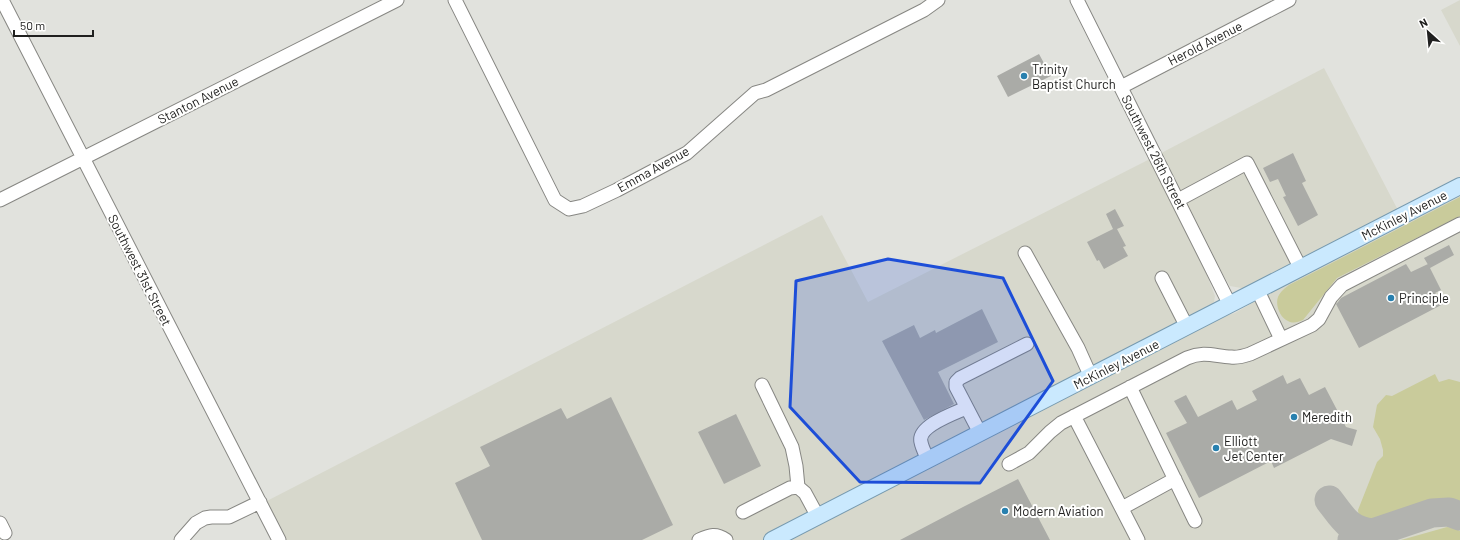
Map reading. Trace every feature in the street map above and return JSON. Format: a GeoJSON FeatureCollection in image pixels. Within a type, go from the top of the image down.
{"type":"FeatureCollection","features":[{"type":"Feature","properties":{"kind":"main road","name":"McKinley Avenue"},"geometry":{"type":"LineString","coordinates":[[772,540],[1460,186]]}},
{"type":"Feature","properties":{"kind":"street","name":"Southwest 31st Street"},"geometry":{"type":"LineString","coordinates":[[2,0],[279,540]]}},
{"type":"Feature","properties":{"kind":"street","name":"Stanton Avenue"},"geometry":{"type":"LineString","coordinates":[[0,200],[396,0]]}},
{"type":"Feature","properties":{"kind":"street","name":"Emma Avenue"},"geometry":{"type":"LineString","coordinates":[[455,0],[555,200],[568,209],[583,206],[687,153],[755,93],[766,90],[924,10],[938,0]]}},
{"type":"Feature","properties":{"kind":"street","name":"Southwest 26th Street"},"geometry":{"type":"LineString","coordinates":[[1077,0],[1230,305]]}},
{"type":"Feature","properties":{"kind":"street","name":"Herold Avenue"},"geometry":{"type":"LineString","coordinates":[[1121,87],[1289,0]]}},
{"type":"Feature","properties":{"kind":"street"},"geometry":{"type":"LineString","coordinates":[[1178,200],[1247,164],[1301,269]]}},
{"type":"Feature","properties":{"kind":"street"},"geometry":{"type":"LineString","coordinates":[[1009,464],[1029,453],[1061,423],[1194,355],[1204,354],[1241,357],[1303,330],[1319,319],[1332,297],[1342,285],[1459,228]]}},
{"type":"Feature","properties":{"kind":"street"},"geometry":{"type":"LineString","coordinates":[[1025,253],[1078,348],[1091,377]]}},
{"type":"Feature","properties":{"kind":"street"},"geometry":{"type":"LineString","coordinates":[[1162,278],[1187,327]]}},
{"type":"Feature","properties":{"kind":"street"},"geometry":{"type":"LineString","coordinates":[[1258,291],[1281,339]]}},
{"type":"Feature","properties":{"kind":"street"},"geometry":{"type":"LineString","coordinates":[[980,433],[956,387],[956,382],[960,378],[1027,344]]}},
{"type":"Feature","properties":{"kind":"street"},"geometry":{"type":"LineString","coordinates":[[762,385],[792,446],[798,487],[805,493],[818,517]]}},
{"type":"Feature","properties":{"kind":"street"},"geometry":{"type":"LineString","coordinates":[[1130,387],[1194,521]]}},
{"type":"Feature","properties":{"kind":"street"},"geometry":{"type":"LineString","coordinates":[[928,460],[921,442],[921,436],[924,431],[930,426],[966,408]]}},
{"type":"Feature","properties":{"kind":"street"},"geometry":{"type":"LineString","coordinates":[[1074,416],[1138,540]]}},
{"type":"Feature","properties":{"kind":"street"},"geometry":{"type":"LineString","coordinates":[[1122,508],[1175,479]]}},
{"type":"Feature","properties":{"kind":"street"},"geometry":{"type":"LineString","coordinates":[[744,512],[790,488],[798,487]]}},
{"type":"Feature","properties":{"kind":"street"},"geometry":{"type":"LineString","coordinates":[[181,540],[196,522],[205,518],[218,516],[229,517],[260,502]]}},
{"type":"Feature","properties":{"kind":"street"},"geometry":{"type":"LineString","coordinates":[[699,540],[709,535],[718,535],[726,540]]}},
{"type":"Feature","properties":{"kind":"highlighted area"},"geometry":{"type":"Polygon","coordinates":[[[888,259],[1003,278],[1053,381],[980,483],[860,482],[790,407],[796,281],[888,259]]]}},
{"type":"Feature","properties":{"kind":"shaded area"},"geometry":{"type":"Polygon","coordinates":[[[1460,0],[1460,46],[1441,10],[1460,0]]]}},
{"type":"Feature","properties":{"kind":"shaded area"},"geometry":{"type":"Polygon","coordinates":[[[1324,68],[1401,216],[1460,186],[1460,540],[279,540],[261,504],[822,215],[868,302],[1144,162],[1324,68]],[[1179,203],[1215,296],[1214,302],[1188,327],[1235,313],[1390,223],[1258,291],[1230,286],[1179,203]]]}},
{"type":"Feature","properties":{"kind":"green space"},"geometry":{"type":"Polygon","coordinates":[[[1460,197],[1460,216],[1337,278],[1303,320],[1290,322],[1281,314],[1277,300],[1281,292],[1289,285],[1460,197]]]}},
{"type":"Feature","properties":{"kind":"green space"},"geometry":{"type":"Polygon","coordinates":[[[1435,374],[1439,382],[1449,379],[1460,382],[1460,502],[1452,500],[1439,500],[1375,524],[1366,523],[1359,518],[1358,510],[1377,462],[1383,456],[1380,439],[1373,427],[1377,405],[1386,395],[1392,396],[1435,374]]]}},
{"type":"Feature","properties":{"kind":"green space"},"geometry":{"type":"Polygon","coordinates":[[[1447,527],[1455,528],[1460,531],[1460,540],[1401,540],[1447,527]]]}},
{"type":"Feature","properties":{"kind":"building","name":"Trinity Baptist Church"},"geometry":{"type":"Polygon","coordinates":[[[1039,54],[1051,76],[1008,97],[997,76],[1039,54]]]}},
{"type":"Feature","properties":{"kind":"building"},"geometry":{"type":"Polygon","coordinates":[[[1293,153],[1306,181],[1302,183],[1318,215],[1298,226],[1283,197],[1286,196],[1278,179],[1270,182],[1263,168],[1293,153]]]}},
{"type":"Feature","properties":{"kind":"building"},"geometry":{"type":"Polygon","coordinates":[[[1115,209],[1124,226],[1117,229],[1126,246],[1123,247],[1128,256],[1104,269],[1099,260],[1097,261],[1087,242],[1113,229],[1106,214],[1115,209]]]}},
{"type":"Feature","properties":{"kind":"building"},"geometry":{"type":"Polygon","coordinates":[[[1449,245],[1454,255],[1430,268],[1424,258],[1449,245]]]}},
{"type":"Feature","properties":{"kind":"building","name":"Principle"},"geometry":{"type":"Polygon","coordinates":[[[1406,264],[1411,272],[1428,264],[1441,290],[1435,293],[1445,303],[1359,348],[1336,304],[1341,298],[1406,264]]]}},
{"type":"Feature","properties":{"kind":"building"},"geometry":{"type":"Polygon","coordinates":[[[982,309],[998,342],[938,372],[954,404],[924,420],[882,341],[914,325],[920,338],[935,330],[936,333],[982,309]]]}},
{"type":"Feature","properties":{"kind":"building"},"geometry":{"type":"Polygon","coordinates":[[[1283,375],[1287,384],[1300,378],[1309,395],[1325,387],[1346,427],[1357,430],[1352,446],[1331,439],[1274,468],[1271,461],[1199,498],[1166,433],[1187,423],[1174,401],[1186,395],[1198,417],[1232,400],[1237,410],[1257,400],[1252,391],[1283,375]]]}},
{"type":"Feature","properties":{"kind":"building"},"geometry":{"type":"Polygon","coordinates":[[[611,397],[673,525],[642,540],[482,540],[455,483],[490,466],[480,447],[561,408],[567,419],[611,397]]]}},
{"type":"Feature","properties":{"kind":"building"},"geometry":{"type":"Polygon","coordinates":[[[736,414],[761,466],[724,484],[698,432],[736,414]]]}},
{"type":"Feature","properties":{"kind":"building","name":"Modern Aviation"},"geometry":{"type":"Polygon","coordinates":[[[1018,479],[1050,540],[900,540],[963,507],[1018,479]]]}},
{"type":"Feature","properties":{"kind":"taxiway"},"geometry":{"type":"LineString","coordinates":[[1329,500],[1342,518],[1352,526],[1372,533]]}},
{"type":"Feature","properties":{"kind":"taxiway"},"geometry":{"type":"LineString","coordinates":[[1352,540],[1432,513],[1449,512],[1460,516]]}},
{"type":"Feature","properties":{"kind":"place","name":"Trinity Baptist Church"},"geometry":{"type":"Point","coordinates":[1024,76]}},
{"type":"Feature","properties":{"kind":"place","name":"Principle"},"geometry":{"type":"Point","coordinates":[1391,298]}},
{"type":"Feature","properties":{"kind":"place","name":"Meredith"},"geometry":{"type":"Point","coordinates":[1294,417]}},
{"type":"Feature","properties":{"kind":"place","name":"Elliott Jet Center"},"geometry":{"type":"Point","coordinates":[1216,448]}},
{"type":"Feature","properties":{"kind":"place","name":"Modern Aviation"},"geometry":{"type":"Point","coordinates":[1005,511]}}]}
